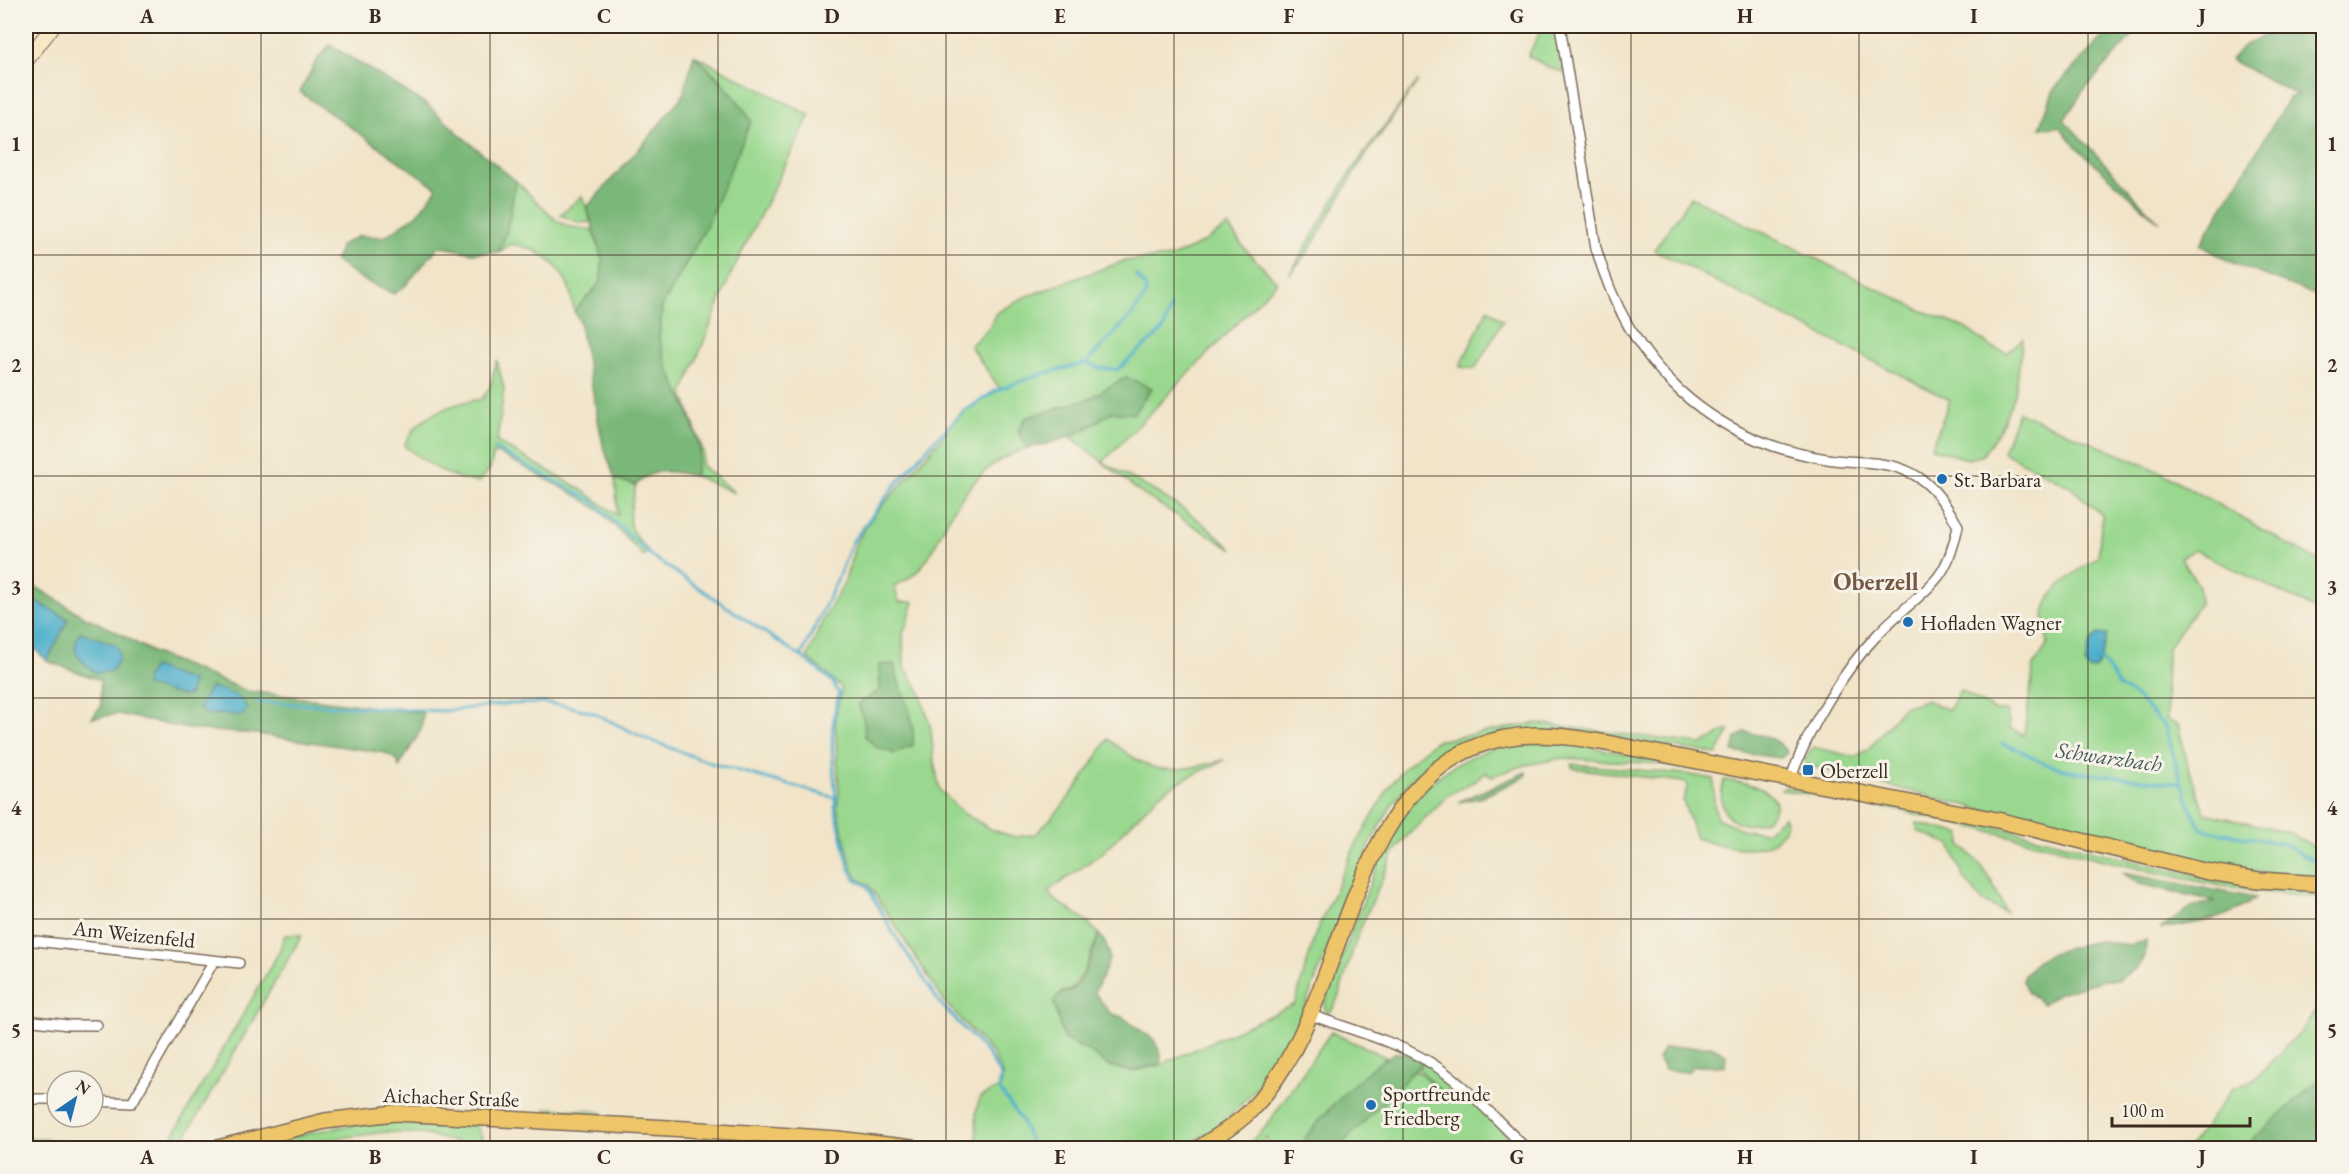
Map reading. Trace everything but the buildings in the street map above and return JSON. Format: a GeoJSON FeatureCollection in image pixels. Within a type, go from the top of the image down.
{"type":"FeatureCollection","features":[{"type":"Feature","properties":{"kind":"main road"},"geometry":{"type":"LineString","coordinates":[[26,61],[53,26]]}},
{"type":"Feature","properties":{"kind":"main road"},"geometry":{"type":"LineString","coordinates":[[1199,1149],[1250,1112],[1279,1074],[1311,1015],[1353,903],[1394,814],[1437,768],[1465,752],[1499,740],[1534,735],[1576,738],[1791,778],[1997,820],[2204,871],[2259,880],[2324,884]]}},
{"type":"Feature","properties":{"kind":"main road","name":"Aichacher Straße"},"geometry":{"type":"LineString","coordinates":[[218,1149],[325,1121],[395,1113],[838,1139],[912,1149]]}},
{"type":"Feature","properties":{"kind":"street"},"geometry":{"type":"LineString","coordinates":[[1560,26],[1596,248],[1616,305],[1641,348],[1660,373],[1707,411],[1767,444],[1826,459],[1883,464],[1908,472],[1927,482],[1938,494],[1958,526],[1947,561],[1938,577],[1878,634],[1854,663],[1802,750],[1791,778]]}},
{"type":"Feature","properties":{"kind":"street","name":"Am Weizenfeld"},"geometry":{"type":"LineString","coordinates":[[26,940],[239,963]]}},
{"type":"Feature","properties":{"kind":"street"},"geometry":{"type":"LineString","coordinates":[[105,1102],[132,1103],[214,961]]}},
{"type":"Feature","properties":{"kind":"street"},"geometry":{"type":"LineString","coordinates":[[1311,1015],[1427,1061],[1444,1072],[1526,1149]]}},
{"type":"Feature","properties":{"kind":"street"},"geometry":{"type":"LineString","coordinates":[[26,1020],[68,1025],[97,1025]]}},
{"type":"Feature","properties":{"kind":"street"},"geometry":{"type":"LineString","coordinates":[[26,1098],[45,1099]]}},
{"type":"Feature","properties":{"kind":"green space"},"geometry":{"type":"Polygon","coordinates":[[[1543,26],[1558,26],[1565,73],[1528,56],[1543,26]]]}},
{"type":"Feature","properties":{"kind":"green space"},"geometry":{"type":"Polygon","coordinates":[[[2113,26],[2141,26],[2083,91],[2064,120],[2160,223],[2075,146],[2060,127],[2040,128],[2054,89],[2113,26]]]}},
{"type":"Feature","properties":{"kind":"green space"},"geometry":{"type":"Polygon","coordinates":[[[2284,26],[2323,26],[2323,298],[2233,263],[2200,245],[2289,98],[2297,95],[2231,60],[2243,46],[2284,26]]]}},
{"type":"Feature","properties":{"kind":"green space"},"geometry":{"type":"Polygon","coordinates":[[[330,45],[428,105],[516,181],[507,230],[499,252],[473,253],[439,246],[405,286],[394,294],[365,281],[335,261],[341,245],[359,236],[384,237],[417,215],[437,188],[300,92],[316,61],[330,45]]]}},
{"type":"Feature","properties":{"kind":"green space"},"geometry":{"type":"Polygon","coordinates":[[[694,55],[810,115],[731,274],[683,393],[703,451],[702,466],[735,493],[695,476],[700,450],[688,410],[667,366],[659,338],[662,307],[706,227],[722,81],[694,55]]]}},
{"type":"Feature","properties":{"kind":"green space"},"geometry":{"type":"Polygon","coordinates":[[[694,55],[732,94],[751,121],[706,227],[662,307],[659,338],[667,366],[688,410],[700,450],[695,476],[657,472],[636,485],[615,479],[603,445],[579,320],[574,311],[601,282],[602,259],[587,207],[683,95],[694,55]]]}},
{"type":"Feature","properties":{"kind":"green space"},"geometry":{"type":"Polygon","coordinates":[[[1418,81],[1357,168],[1308,252],[1289,275],[1349,174],[1418,81]]]}},
{"type":"Feature","properties":{"kind":"green space"},"geometry":{"type":"Polygon","coordinates":[[[516,181],[557,221],[570,227],[593,230],[602,259],[601,283],[574,311],[567,283],[557,268],[544,256],[528,248],[511,244],[499,252],[507,230],[516,181]]]}},
{"type":"Feature","properties":{"kind":"green space"},"geometry":{"type":"Polygon","coordinates":[[[582,196],[591,222],[580,223],[560,215],[582,196]]]}},
{"type":"Feature","properties":{"kind":"green space"},"geometry":{"type":"Polygon","coordinates":[[[1691,197],[1918,309],[1965,328],[1993,348],[2007,353],[2023,338],[2015,395],[1999,431],[1982,456],[1967,459],[1931,448],[1950,400],[1654,250],[1691,197]]]}},
{"type":"Feature","properties":{"kind":"green space"},"geometry":{"type":"Polygon","coordinates":[[[1228,226],[1244,248],[1277,282],[1103,462],[1187,512],[1219,536],[1233,550],[1142,494],[1070,436],[1087,429],[1111,412],[1126,377],[1091,398],[1026,418],[1018,431],[1028,448],[992,466],[973,483],[950,516],[922,566],[915,574],[894,586],[899,602],[914,602],[903,634],[904,666],[920,691],[931,729],[934,762],[940,790],[963,813],[992,830],[1015,837],[1036,834],[1061,808],[1108,739],[1137,760],[1156,768],[1182,769],[1225,760],[1184,779],[1161,793],[1102,853],[1049,891],[1052,898],[1084,919],[1099,934],[1082,975],[1071,990],[1062,992],[1054,1004],[1064,1039],[1092,1053],[1109,1066],[1131,1072],[1160,1065],[1295,1004],[1315,935],[1352,852],[1389,787],[1404,768],[1435,741],[1536,723],[1700,744],[1730,730],[1717,754],[1578,732],[1499,735],[1458,745],[1439,755],[1413,777],[1392,805],[1371,842],[1288,1048],[1279,1049],[1263,1079],[1237,1109],[1222,1122],[1207,1134],[1191,1142],[1168,1149],[1010,1150],[977,1148],[976,1112],[980,1097],[1000,1088],[1003,1075],[992,1053],[944,1001],[869,885],[857,878],[851,865],[837,807],[839,794],[835,718],[842,688],[807,657],[823,620],[845,581],[856,543],[871,519],[947,432],[945,430],[963,412],[1000,389],[970,346],[988,329],[996,313],[1025,297],[1124,261],[1172,257],[1204,242],[1228,226]],[[893,664],[880,690],[858,704],[864,720],[865,736],[913,745],[910,713],[893,664]]]}},
{"type":"Feature","properties":{"kind":"green space"},"geometry":{"type":"Polygon","coordinates":[[[1488,309],[1503,321],[1475,369],[1460,367],[1488,309]]]}},
{"type":"Feature","properties":{"kind":"green space"},"geometry":{"type":"Polygon","coordinates":[[[497,360],[504,389],[497,442],[577,487],[618,515],[615,479],[636,485],[630,520],[634,534],[648,550],[644,556],[600,511],[581,498],[500,454],[494,453],[490,469],[479,482],[449,474],[404,446],[415,428],[431,415],[465,402],[482,399],[490,387],[497,360]]]}},
{"type":"Feature","properties":{"kind":"green space"},"geometry":{"type":"Polygon","coordinates":[[[1126,377],[1152,388],[1133,414],[1111,412],[1071,435],[1051,443],[1028,448],[1018,431],[1026,418],[1091,398],[1126,377]]]}},
{"type":"Feature","properties":{"kind":"green space"},"geometry":{"type":"Polygon","coordinates":[[[2018,412],[2159,471],[2323,564],[2324,606],[2321,612],[2195,550],[2180,557],[2199,586],[2200,603],[2168,648],[2166,674],[2167,720],[2178,724],[2189,770],[2205,813],[2289,832],[2323,852],[2323,876],[2258,872],[2167,856],[1806,765],[1805,759],[1813,747],[1855,757],[1869,749],[1903,707],[1926,700],[1949,710],[1960,690],[1995,711],[2007,711],[2010,728],[2024,735],[2034,665],[2048,644],[2044,619],[2046,607],[2050,598],[2064,582],[2098,557],[2102,515],[2069,486],[2003,452],[2018,412]]]}},
{"type":"Feature","properties":{"kind":"green space"},"geometry":{"type":"Polygon","coordinates":[[[26,581],[83,616],[152,652],[247,691],[423,713],[421,730],[399,767],[398,761],[386,753],[256,734],[188,729],[118,714],[92,718],[101,706],[100,680],[47,661],[68,619],[26,596],[26,581]]]}},
{"type":"Feature","properties":{"kind":"green space"},"geometry":{"type":"Polygon","coordinates":[[[894,664],[910,713],[913,733],[913,745],[895,754],[876,747],[865,736],[864,720],[858,704],[880,690],[879,665],[894,664]]]}},
{"type":"Feature","properties":{"kind":"green space"},"geometry":{"type":"Polygon","coordinates":[[[1746,732],[1775,741],[1787,753],[1781,758],[1733,752],[1736,738],[1746,732]]]}},
{"type":"Feature","properties":{"kind":"green space"},"geometry":{"type":"Polygon","coordinates":[[[1535,743],[1576,744],[1709,771],[1662,764],[1563,758],[1526,765],[1492,776],[1485,772],[1477,780],[1448,795],[1394,852],[1358,934],[1338,998],[1332,1010],[1326,1014],[1324,1005],[1373,875],[1396,827],[1410,806],[1426,787],[1446,771],[1470,757],[1498,747],[1535,743]]]}},
{"type":"Feature","properties":{"kind":"green space"},"geometry":{"type":"Polygon","coordinates":[[[1572,764],[1684,774],[1714,779],[1714,805],[1717,818],[1744,830],[1765,832],[1784,817],[1787,825],[1773,842],[1759,847],[1740,848],[1712,843],[1696,838],[1683,801],[1688,785],[1683,782],[1573,768],[1572,764]]]}},
{"type":"Feature","properties":{"kind":"green space"},"geometry":{"type":"Polygon","coordinates":[[[1526,772],[1526,776],[1480,798],[1458,802],[1526,772]]]}},
{"type":"Feature","properties":{"kind":"green space"},"geometry":{"type":"Polygon","coordinates":[[[1724,780],[1761,789],[1773,797],[1776,803],[1773,812],[1767,819],[1758,823],[1740,823],[1732,819],[1722,803],[1724,780]]]}},
{"type":"Feature","properties":{"kind":"green space"},"geometry":{"type":"Polygon","coordinates":[[[1785,787],[1843,795],[1931,813],[2206,877],[2323,891],[2323,897],[2247,890],[2171,876],[1932,818],[1842,799],[1781,790],[1785,787]]]}},
{"type":"Feature","properties":{"kind":"green space"},"geometry":{"type":"Polygon","coordinates":[[[1917,823],[1962,834],[1961,846],[1989,876],[2006,913],[1983,902],[1964,878],[1950,844],[1917,831],[1917,823]]]}},
{"type":"Feature","properties":{"kind":"green space"},"geometry":{"type":"Polygon","coordinates":[[[2123,873],[2255,898],[2234,912],[2222,916],[2198,923],[2160,929],[2190,908],[2215,901],[2139,884],[2123,873]]]}},
{"type":"Feature","properties":{"kind":"green space"},"geometry":{"type":"Polygon","coordinates":[[[1099,934],[1105,942],[1109,956],[1106,970],[1094,992],[1110,1013],[1122,1017],[1154,1040],[1161,1055],[1160,1065],[1128,1071],[1109,1066],[1088,1051],[1064,1039],[1054,1004],[1055,998],[1072,990],[1081,980],[1099,934]]]}},
{"type":"Feature","properties":{"kind":"green space"},"geometry":{"type":"Polygon","coordinates":[[[285,935],[302,935],[179,1148],[26,1148],[26,1137],[113,1147],[171,1139],[279,952],[285,935]]]}},
{"type":"Feature","properties":{"kind":"green space"},"geometry":{"type":"Polygon","coordinates":[[[2099,941],[2129,945],[2146,941],[2145,956],[2137,968],[2118,980],[2103,980],[2059,993],[2043,1004],[2028,992],[2022,980],[2035,963],[2055,953],[2099,941]]]}},
{"type":"Feature","properties":{"kind":"green space"},"geometry":{"type":"Polygon","coordinates":[[[2323,998],[2323,1076],[2247,1146],[2189,1148],[2232,1089],[2254,1080],[2305,1026],[2323,998]]]}},
{"type":"Feature","properties":{"kind":"green space","name":"Sportfreunde Friedberg"},"geometry":{"type":"Polygon","coordinates":[[[1331,1032],[1420,1073],[1451,1101],[1418,1068],[1423,1062],[1450,1081],[1521,1148],[1273,1148],[1266,1138],[1257,1148],[1244,1148],[1265,1128],[1331,1032]]]}},
{"type":"Feature","properties":{"kind":"green space"},"geometry":{"type":"Polygon","coordinates":[[[1711,1046],[1726,1054],[1725,1066],[1694,1066],[1687,1072],[1665,1070],[1658,1059],[1664,1048],[1711,1046]]]}},
{"type":"Feature","properties":{"kind":"green space"},"geometry":{"type":"Polygon","coordinates":[[[1394,1053],[1404,1053],[1423,1062],[1338,1148],[1301,1148],[1310,1132],[1343,1095],[1371,1069],[1394,1053]]]}},
{"type":"Feature","properties":{"kind":"green space"},"geometry":{"type":"Polygon","coordinates":[[[2323,1076],[2323,1148],[2241,1148],[2247,1145],[2323,1076]]]}},
{"type":"Feature","properties":{"kind":"green space"},"geometry":{"type":"Polygon","coordinates":[[[546,1109],[596,1111],[604,1114],[602,1120],[544,1115],[546,1109]]]}},
{"type":"Feature","properties":{"kind":"green space"},"geometry":{"type":"Polygon","coordinates":[[[394,1122],[476,1125],[487,1148],[460,1148],[456,1142],[422,1134],[385,1132],[282,1148],[249,1148],[338,1127],[394,1122]]]}},
{"type":"Feature","properties":{"kind":"water"},"geometry":{"type":"Polygon","coordinates":[[[26,596],[68,619],[47,661],[26,640],[26,596]]]}},
{"type":"Feature","properties":{"kind":"water"},"geometry":{"type":"Polygon","coordinates":[[[80,632],[116,645],[119,659],[111,671],[96,673],[81,660],[75,646],[80,632]]]}},
{"type":"Feature","properties":{"kind":"water"},"geometry":{"type":"Polygon","coordinates":[[[2098,634],[2107,635],[2101,659],[2096,668],[2089,670],[2085,665],[2088,652],[2092,641],[2098,634]]]}},
{"type":"Feature","properties":{"kind":"water"},"geometry":{"type":"Polygon","coordinates":[[[153,667],[192,681],[190,694],[183,696],[146,686],[145,679],[153,667]]]}},
{"type":"Feature","properties":{"kind":"water"},"geometry":{"type":"Polygon","coordinates":[[[210,687],[232,693],[240,699],[247,708],[243,715],[205,714],[199,708],[210,687]]]}},
{"type":"Feature","properties":{"kind":"waterway"},"geometry":{"type":"LineString","coordinates":[[1033,1148],[1021,1120],[999,1089],[1001,1076],[988,1054],[940,1003],[892,931],[867,886],[855,879],[849,867],[835,808],[832,733],[839,694],[832,681],[801,656],[853,541],[893,488],[933,442],[963,412],[995,391],[1035,376],[1086,363],[1132,315],[1146,294],[1145,286],[1136,275]]}},
{"type":"Feature","properties":{"kind":"waterway"},"geometry":{"type":"LineString","coordinates":[[1086,363],[1117,370],[1163,330],[1171,306]]}},
{"type":"Feature","properties":{"kind":"waterway"},"geometry":{"type":"LineString","coordinates":[[495,449],[594,502],[650,555],[800,656]]}},
{"type":"Feature","properties":{"kind":"waterway"},"geometry":{"type":"LineString","coordinates":[[2100,658],[2120,687],[2137,697],[2165,727],[2182,783]]}},
{"type":"Feature","properties":{"kind":"waterway"},"geometry":{"type":"LineString","coordinates":[[257,702],[444,711],[508,704],[544,703],[567,706],[594,713],[644,738],[711,763],[836,798]]}},
{"type":"Feature","properties":{"kind":"waterway","name":"Schwarzbach"},"geometry":{"type":"LineString","coordinates":[[2002,744],[2020,750],[2043,763],[2075,772],[2182,784],[2201,829],[2285,844],[2302,855],[2324,864]]}},
{"type":"Feature","properties":{"kind":"place","name":"St. Barbara"},"geometry":{"type":"Point","coordinates":[1942,479]}},
{"type":"Feature","properties":{"kind":"place","name":"Hofladen Wagner"},"geometry":{"type":"Point","coordinates":[1908,622]}},
{"type":"Feature","properties":{"kind":"place","name":"Oberzell"},"geometry":{"type":"Point","coordinates":[1808,770]}},
{"type":"Feature","properties":{"kind":"place","name":"Sportfreunde Friedberg"},"geometry":{"type":"Point","coordinates":[1371,1105]}},
{"type":"Feature","properties":{"kind":"district","name":"Oberzell"},"geometry":{"type":"Point","coordinates":[1876,581]}}]}
